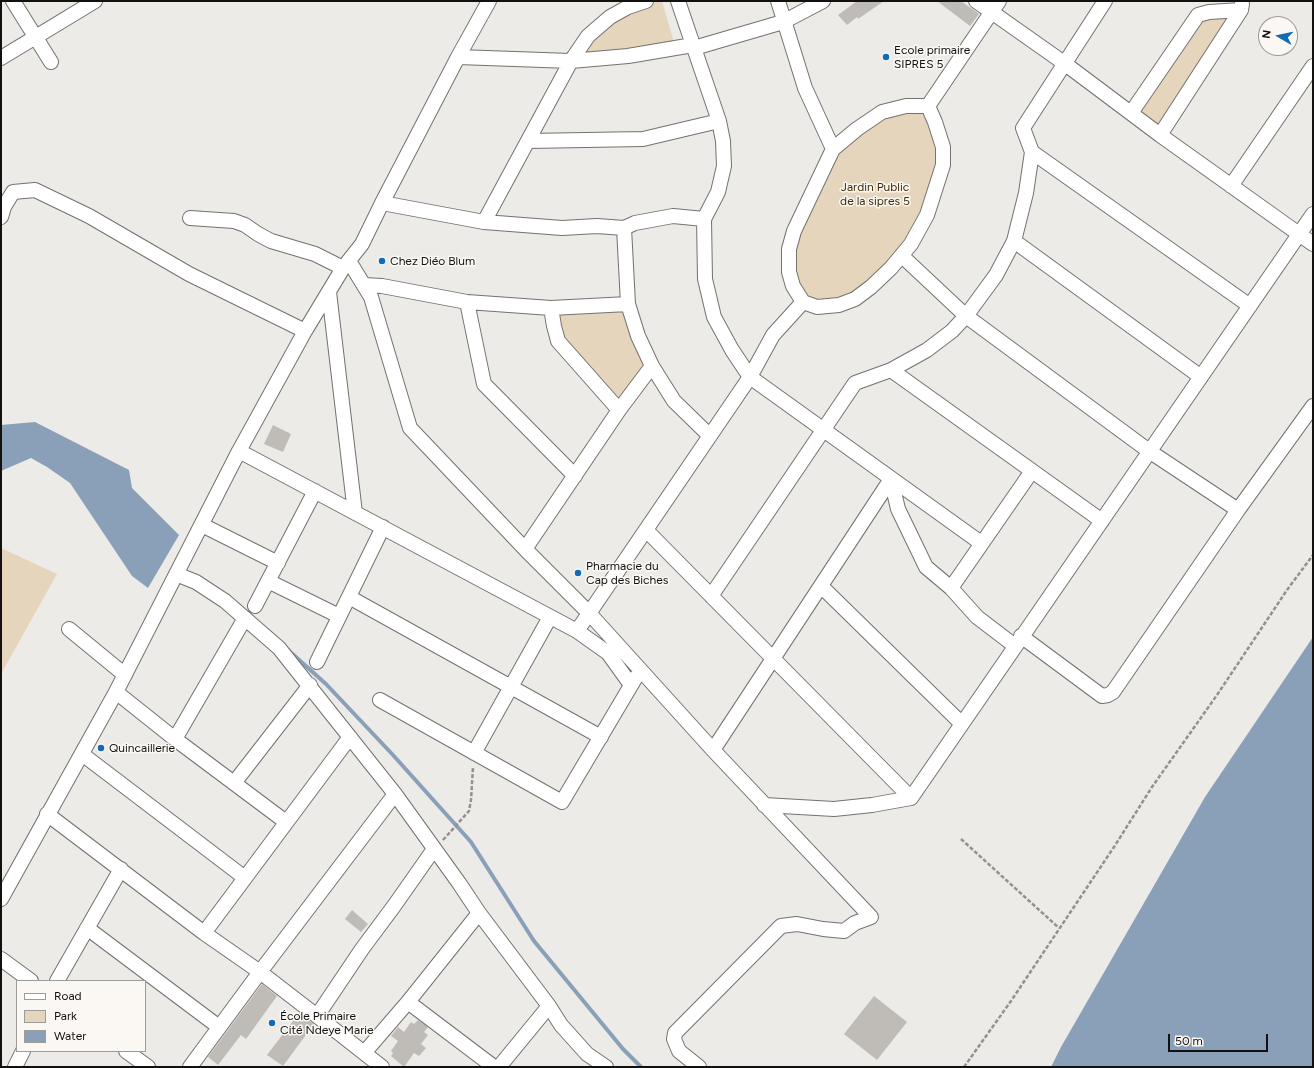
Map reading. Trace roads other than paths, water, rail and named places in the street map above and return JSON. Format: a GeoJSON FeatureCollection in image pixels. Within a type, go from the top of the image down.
{"type":"FeatureCollection","features":[{"type":"Feature","properties":{"kind":"street"},"geometry":{"type":"LineString","coordinates":[[13,1],[51,62]]}},
{"type":"Feature","properties":{"kind":"street"},"geometry":{"type":"LineString","coordinates":[[1,58],[95,1]]}},
{"type":"Feature","properties":{"kind":"street"},"geometry":{"type":"LineString","coordinates":[[1,899],[116,692],[239,451],[305,330],[346,264],[362,244],[458,57],[489,1]]}},
{"type":"Feature","properties":{"kind":"street"},"geometry":{"type":"LineString","coordinates":[[484,222],[570,61],[588,36],[610,17],[628,7],[646,1]]}},
{"type":"Feature","properties":{"kind":"street"},"geometry":{"type":"LineString","coordinates":[[678,1],[719,121],[724,166],[718,192],[704,219],[705,279],[714,316],[732,350],[750,377],[981,544]]}},
{"type":"Feature","properties":{"kind":"street"},"geometry":{"type":"LineString","coordinates":[[778,1],[783,22],[805,88],[833,149]]}},
{"type":"Feature","properties":{"kind":"street"},"geometry":{"type":"LineString","coordinates":[[458,57],[570,61],[628,56],[694,47],[783,22],[823,1]]}},
{"type":"Feature","properties":{"kind":"street"},"geometry":{"type":"LineString","coordinates":[[976,1],[995,7],[1064,63],[1160,135],[1313,244]]}},
{"type":"Feature","properties":{"kind":"street"},"geometry":{"type":"LineString","coordinates":[[711,596],[855,383],[891,370],[927,350],[946,336],[966,316],[996,275],[1014,241],[1026,193],[1032,152],[1023,128],[1105,1]]}},
{"type":"Feature","properties":{"kind":"street"},"geometry":{"type":"LineString","coordinates":[[1131,113],[1198,14],[1242,6]]}},
{"type":"Feature","properties":{"kind":"street"},"geometry":{"type":"LineString","coordinates":[[1160,135],[1242,6]]}},
{"type":"Feature","properties":{"kind":"street"},"geometry":{"type":"LineString","coordinates":[[928,106],[995,7]]}},
{"type":"Feature","properties":{"kind":"street"},"geometry":{"type":"LineString","coordinates":[[1231,186],[1313,66]]}},
{"type":"Feature","properties":{"kind":"street"},"geometry":{"type":"LineString","coordinates":[[906,106],[928,106],[935,122],[942,147],[943,165],[927,215],[902,256],[871,287],[855,299],[839,305],[817,307],[802,302],[793,286],[789,272],[789,249],[794,231],[833,149],[857,129],[882,112],[906,106]]}},
{"type":"Feature","properties":{"kind":"street"},"geometry":{"type":"LineString","coordinates":[[528,141],[643,140],[719,121]]}},
{"type":"Feature","properties":{"kind":"street"},"geometry":{"type":"LineString","coordinates":[[1032,152],[1250,306]]}},
{"type":"Feature","properties":{"kind":"street"},"geometry":{"type":"LineString","coordinates":[[1,216],[4,207],[13,192],[35,190],[89,216],[189,274],[305,330]]}},
{"type":"Feature","properties":{"kind":"street"},"geometry":{"type":"LineString","coordinates":[[382,203],[484,222],[562,228],[597,226],[624,228],[635,223],[673,216],[704,219]]}},
{"type":"Feature","properties":{"kind":"street"},"geometry":{"type":"LineString","coordinates":[[764,805],[834,809],[872,805],[911,798],[1313,214]]}},
{"type":"Feature","properties":{"kind":"street"},"geometry":{"type":"LineString","coordinates":[[190,218],[234,221],[245,225],[258,234],[271,240],[346,264],[364,285],[371,296],[410,428],[589,614],[764,805],[871,916],[855,923],[844,931],[797,924],[780,926],[675,1033],[674,1039],[680,1051],[699,1067]]}},
{"type":"Feature","properties":{"kind":"street"},"geometry":{"type":"LineString","coordinates":[[624,228],[628,304],[638,336],[652,366],[674,401],[710,436]]}},
{"type":"Feature","properties":{"kind":"street"},"geometry":{"type":"LineString","coordinates":[[1014,241],[1201,377]]}},
{"type":"Feature","properties":{"kind":"street"},"geometry":{"type":"LineString","coordinates":[[902,256],[966,316],[1149,451],[1238,510]]}},
{"type":"Feature","properties":{"kind":"street"},"geometry":{"type":"LineString","coordinates":[[364,285],[382,286],[467,302],[551,308],[628,304]]}},
{"type":"Feature","properties":{"kind":"street"},"geometry":{"type":"LineString","coordinates":[[329,292],[355,512]]}},
{"type":"Feature","properties":{"kind":"street"},"geometry":{"type":"LineString","coordinates":[[467,302],[484,384],[575,476]]}},
{"type":"Feature","properties":{"kind":"street"},"geometry":{"type":"LineString","coordinates":[[577,631],[750,377],[773,335],[802,302]]}},
{"type":"Feature","properties":{"kind":"street"},"geometry":{"type":"LineString","coordinates":[[551,308],[558,341],[619,410]]}},
{"type":"Feature","properties":{"kind":"street"},"geometry":{"type":"LineString","coordinates":[[525,549],[619,410],[652,366]]}},
{"type":"Feature","properties":{"kind":"street"},"geometry":{"type":"LineString","coordinates":[[891,370],[1102,521]]}},
{"type":"Feature","properties":{"kind":"street"},"geometry":{"type":"LineString","coordinates":[[891,478],[898,509],[926,567],[951,588],[977,617],[1018,641],[1102,696],[1108,695],[1113,692],[1238,510],[1313,406]]}},
{"type":"Feature","properties":{"kind":"street"},"geometry":{"type":"LineString","coordinates":[[239,451],[577,631],[608,653],[631,685]]}},
{"type":"Feature","properties":{"kind":"street"},"geometry":{"type":"LineString","coordinates":[[951,588],[1032,471]]}},
{"type":"Feature","properties":{"kind":"street"},"geometry":{"type":"LineString","coordinates":[[713,750],[891,478]]}},
{"type":"Feature","properties":{"kind":"street"},"geometry":{"type":"LineString","coordinates":[[255,606],[315,492]]}},
{"type":"Feature","properties":{"kind":"street"},"geometry":{"type":"LineString","coordinates":[[202,525],[278,563]]}},
{"type":"Feature","properties":{"kind":"street"},"geometry":{"type":"LineString","coordinates":[[317,662],[383,527]]}},
{"type":"Feature","properties":{"kind":"street"},"geometry":{"type":"LineString","coordinates":[[646,530],[911,798]]}},
{"type":"Feature","properties":{"kind":"street"},"geometry":{"type":"LineString","coordinates":[[176,574],[196,582],[226,601],[280,648],[396,794],[479,913],[549,1006],[561,1025],[587,1054],[606,1067]]}},
{"type":"Feature","properties":{"kind":"street"},"geometry":{"type":"LineString","coordinates":[[268,581],[339,616]]}},
{"type":"Feature","properties":{"kind":"street"},"geometry":{"type":"LineString","coordinates":[[821,586],[962,724]]}},
{"type":"Feature","properties":{"kind":"street"},"geometry":{"type":"LineString","coordinates":[[349,597],[601,737]]}},
{"type":"Feature","properties":{"kind":"street"},"geometry":{"type":"LineString","coordinates":[[474,753],[550,617]]}},
{"type":"Feature","properties":{"kind":"street"},"geometry":{"type":"LineString","coordinates":[[176,739],[245,618]]}},
{"type":"Feature","properties":{"kind":"street"},"geometry":{"type":"LineString","coordinates":[[69,629],[125,675]]}},
{"type":"Feature","properties":{"kind":"street"},"geometry":{"type":"LineString","coordinates":[[380,700],[562,802],[640,670]]}},
{"type":"Feature","properties":{"kind":"street"},"geometry":{"type":"LineString","coordinates":[[234,783],[310,685]]}},
{"type":"Feature","properties":{"kind":"street"},"geometry":{"type":"LineString","coordinates":[[116,692],[286,822]]}},
{"type":"Feature","properties":{"kind":"street"},"geometry":{"type":"LineString","coordinates":[[204,933],[350,737]]}},
{"type":"Feature","properties":{"kind":"street"},"geometry":{"type":"LineString","coordinates":[[82,754],[245,878]]}},
{"type":"Feature","properties":{"kind":"street"},"geometry":{"type":"LineString","coordinates":[[190,1067],[260,972],[396,794]]}},
{"type":"Feature","properties":{"kind":"street"},"geometry":{"type":"LineString","coordinates":[[47,814],[204,933],[260,972],[382,1067]]}},
{"type":"Feature","properties":{"kind":"street"},"geometry":{"type":"LineString","coordinates":[[317,1016],[434,848]]}},
{"type":"Feature","properties":{"kind":"street"},"geometry":{"type":"LineString","coordinates":[[58,980],[121,869]]}},
{"type":"Feature","properties":{"kind":"street"},"geometry":{"type":"LineString","coordinates":[[364,1053],[408,1002],[479,913]]}},
{"type":"Feature","properties":{"kind":"street"},"geometry":{"type":"LineString","coordinates":[[88,928],[219,1027]]}},
{"type":"Feature","properties":{"kind":"street"},"geometry":{"type":"LineString","coordinates":[[1,959],[30,980]]}},
{"type":"Feature","properties":{"kind":"street"},"geometry":{"type":"LineString","coordinates":[[408,1002],[500,1066],[549,1006]]}},
{"type":"Feature","properties":{"kind":"street"},"geometry":{"type":"LineString","coordinates":[[15,1067],[22,1052]]}},
{"type":"Feature","properties":{"kind":"street"},"geometry":{"type":"LineString","coordinates":[[127,1052],[148,1067]]}},
{"type":"Feature","properties":{"kind":"water"},"geometry":{"type":"Polygon","coordinates":[[[35,422],[129,470],[132,488],[179,535],[148,588],[132,576],[70,483],[31,458],[1,471],[1,425],[35,422]]]}},
{"type":"Feature","properties":{"kind":"water"},"geometry":{"type":"Polygon","coordinates":[[[1313,637],[1313,1067],[1051,1067],[1061,1047],[1205,797],[1313,637]]]}},
{"type":"Feature","properties":{"kind":"waterway"},"geometry":{"type":"LineString","coordinates":[[288,650],[326,684],[393,755],[471,842],[534,941],[623,1049],[641,1067]]}},
{"type":"Feature","properties":{"kind":"place","name":"Ecole primaire SIPRES 5"},"geometry":{"type":"Point","coordinates":[886,57]}},
{"type":"Feature","properties":{"kind":"place","name":"Chez Diéo Blum"},"geometry":{"type":"Point","coordinates":[382,261]}},
{"type":"Feature","properties":{"kind":"place","name":"Pharmacie du Cap des Biches"},"geometry":{"type":"Point","coordinates":[578,573]}},
{"type":"Feature","properties":{"kind":"place","name":"Quincaillerie"},"geometry":{"type":"Point","coordinates":[101,748]}},
{"type":"Feature","properties":{"kind":"place","name":"École Primaire Cité Ndeye Marie"},"geometry":{"type":"Point","coordinates":[272,1023]}},
{"type":"Feature","properties":{"kind":"park label","name":"Jardin Public de la sipres 5"},"geometry":{"type":"Point","coordinates":[875,194]}}]}
